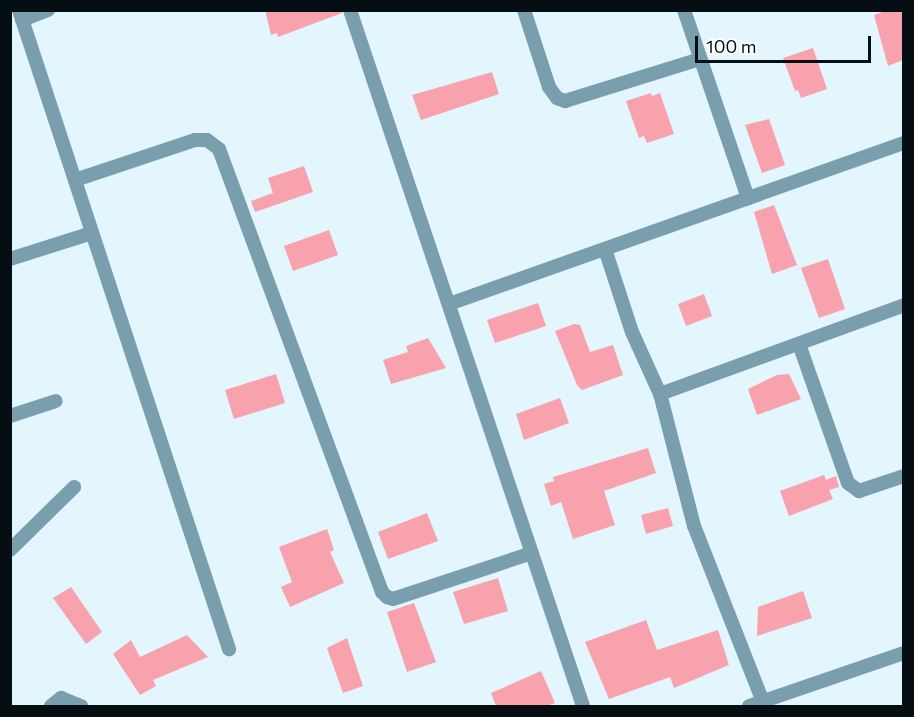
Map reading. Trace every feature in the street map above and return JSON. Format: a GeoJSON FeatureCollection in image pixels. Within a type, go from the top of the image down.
{"type":"FeatureCollection","features":[{"type":"Feature","properties":{"kind":"street"},"geometry":{"type":"LineString","coordinates":[[48,10],[20,15],[229,649]]}},
{"type":"Feature","properties":{"kind":"street"},"geometry":{"type":"LineString","coordinates":[[350,10],[583,706]]}},
{"type":"Feature","properties":{"kind":"street"},"geometry":{"type":"LineString","coordinates":[[524,10],[549,87],[557,98],[565,101],[700,59]]}},
{"type":"Feature","properties":{"kind":"street"},"geometry":{"type":"LineString","coordinates":[[684,10],[748,198]]}},
{"type":"Feature","properties":{"kind":"street"},"geometry":{"type":"LineString","coordinates":[[75,180],[199,139],[219,149],[374,571],[387,597],[393,598],[532,553]]}},
{"type":"Feature","properties":{"kind":"street"},"geometry":{"type":"LineString","coordinates":[[449,303],[903,143]]}},
{"type":"Feature","properties":{"kind":"street"},"geometry":{"type":"LineString","coordinates":[[10,260],[92,233]]}},
{"type":"Feature","properties":{"kind":"street"},"geometry":{"type":"LineString","coordinates":[[605,249],[635,340],[660,394],[694,526],[756,704],[903,653]]}},
{"type":"Feature","properties":{"kind":"street"},"geometry":{"type":"LineString","coordinates":[[660,394],[903,305]]}},
{"type":"Feature","properties":{"kind":"street"},"geometry":{"type":"LineString","coordinates":[[799,344],[848,483],[859,490],[903,476]]}},
{"type":"Feature","properties":{"kind":"street"},"geometry":{"type":"LineString","coordinates":[[10,417],[56,401]]}},
{"type":"Feature","properties":{"kind":"street"},"geometry":{"type":"LineString","coordinates":[[10,550],[74,487]]}},
{"type":"Feature","properties":{"kind":"street"},"geometry":{"type":"LineString","coordinates":[[51,706],[62,698],[81,706]]}},
{"type":"Feature","properties":{"kind":"building"},"geometry":{"type":"Polygon","coordinates":[[[265,10],[341,10],[342,13],[278,37],[277,33],[271,35],[265,10]]]}},
{"type":"Feature","properties":{"kind":"building"},"geometry":{"type":"Polygon","coordinates":[[[888,10],[901,10],[903,60],[888,66],[874,15],[888,10]]]}},
{"type":"Feature","properties":{"kind":"building"},"geometry":{"type":"Polygon","coordinates":[[[813,48],[827,89],[801,98],[798,90],[795,91],[783,58],[813,48]]]}},
{"type":"Feature","properties":{"kind":"building"},"geometry":{"type":"Polygon","coordinates":[[[492,72],[499,94],[421,120],[412,95],[492,72]]]}},
{"type":"Feature","properties":{"kind":"building"},"geometry":{"type":"Polygon","coordinates":[[[651,93],[652,96],[660,93],[674,134],[647,143],[644,136],[639,138],[626,101],[651,93]]]}},
{"type":"Feature","properties":{"kind":"building"},"geometry":{"type":"Polygon","coordinates":[[[769,119],[785,165],[762,173],[745,125],[769,119]]]}},
{"type":"Feature","properties":{"kind":"building"},"geometry":{"type":"Polygon","coordinates":[[[304,166],[313,192],[255,212],[251,201],[273,193],[268,178],[304,166]]]}},
{"type":"Feature","properties":{"kind":"building"},"geometry":{"type":"Polygon","coordinates":[[[774,205],[797,265],[772,274],[754,212],[774,205]]]}},
{"type":"Feature","properties":{"kind":"building"},"geometry":{"type":"Polygon","coordinates":[[[329,230],[338,255],[293,271],[284,246],[329,230]]]}},
{"type":"Feature","properties":{"kind":"building"},"geometry":{"type":"Polygon","coordinates":[[[828,259],[845,309],[819,318],[801,268],[828,259]]]}},
{"type":"Feature","properties":{"kind":"building"},"geometry":{"type":"Polygon","coordinates":[[[704,294],[712,316],[686,326],[678,304],[704,294]]]}},
{"type":"Feature","properties":{"kind":"building"},"geometry":{"type":"Polygon","coordinates":[[[538,303],[546,326],[495,343],[487,320],[538,303]]]}},
{"type":"Feature","properties":{"kind":"building"},"geometry":{"type":"Polygon","coordinates":[[[574,324],[580,325],[590,352],[613,345],[623,375],[582,390],[577,385],[555,331],[574,324]]]}},
{"type":"Feature","properties":{"kind":"building"},"geometry":{"type":"Polygon","coordinates":[[[428,338],[446,368],[391,384],[383,360],[408,352],[406,346],[428,338]]]}},
{"type":"Feature","properties":{"kind":"building"},"geometry":{"type":"Polygon","coordinates":[[[276,374],[285,403],[234,419],[225,390],[276,374]]]}},
{"type":"Feature","properties":{"kind":"building"},"geometry":{"type":"Polygon","coordinates":[[[789,374],[801,399],[757,415],[748,389],[777,375],[789,374]]]}},
{"type":"Feature","properties":{"kind":"building"},"geometry":{"type":"Polygon","coordinates":[[[560,398],[569,423],[524,440],[516,414],[560,398]]]}},
{"type":"Feature","properties":{"kind":"building"},"geometry":{"type":"Polygon","coordinates":[[[648,448],[656,473],[604,491],[615,525],[573,539],[561,502],[551,506],[544,484],[554,481],[553,477],[648,448]]]}},
{"type":"Feature","properties":{"kind":"building"},"geometry":{"type":"Polygon","coordinates":[[[824,475],[826,480],[836,476],[839,487],[829,490],[833,499],[789,516],[780,491],[824,475]]]}},
{"type":"Feature","properties":{"kind":"building"},"geometry":{"type":"Polygon","coordinates":[[[668,508],[673,526],[646,534],[641,515],[668,508]]]}},
{"type":"Feature","properties":{"kind":"building"},"geometry":{"type":"Polygon","coordinates":[[[427,513],[438,541],[388,559],[378,532],[427,513]]]}},
{"type":"Feature","properties":{"kind":"building"},"geometry":{"type":"Polygon","coordinates":[[[327,529],[334,550],[330,552],[344,583],[290,607],[281,587],[292,582],[279,547],[327,529]]]}},
{"type":"Feature","properties":{"kind":"building"},"geometry":{"type":"Polygon","coordinates":[[[498,578],[508,611],[464,624],[453,592],[498,578]]]}},
{"type":"Feature","properties":{"kind":"building"},"geometry":{"type":"Polygon","coordinates":[[[71,587],[102,632],[86,644],[53,598],[71,587]]]}},
{"type":"Feature","properties":{"kind":"building"},"geometry":{"type":"Polygon","coordinates":[[[803,591],[812,618],[757,636],[758,607],[803,591]]]}},
{"type":"Feature","properties":{"kind":"building"},"geometry":{"type":"Polygon","coordinates":[[[414,603],[436,662],[407,672],[387,612],[414,603]]]}},
{"type":"Feature","properties":{"kind":"building"},"geometry":{"type":"Polygon","coordinates":[[[646,620],[657,650],[718,630],[729,665],[674,688],[670,677],[609,699],[585,642],[646,620]]]}},
{"type":"Feature","properties":{"kind":"building"},"geometry":{"type":"Polygon","coordinates":[[[187,635],[208,657],[153,680],[156,686],[140,695],[113,654],[131,640],[140,657],[187,635]]]}},
{"type":"Feature","properties":{"kind":"building"},"geometry":{"type":"Polygon","coordinates":[[[347,638],[363,686],[343,693],[327,648],[347,638]]]}},
{"type":"Feature","properties":{"kind":"building"},"geometry":{"type":"Polygon","coordinates":[[[541,671],[555,703],[546,706],[496,706],[491,693],[541,671]]]}}]}
